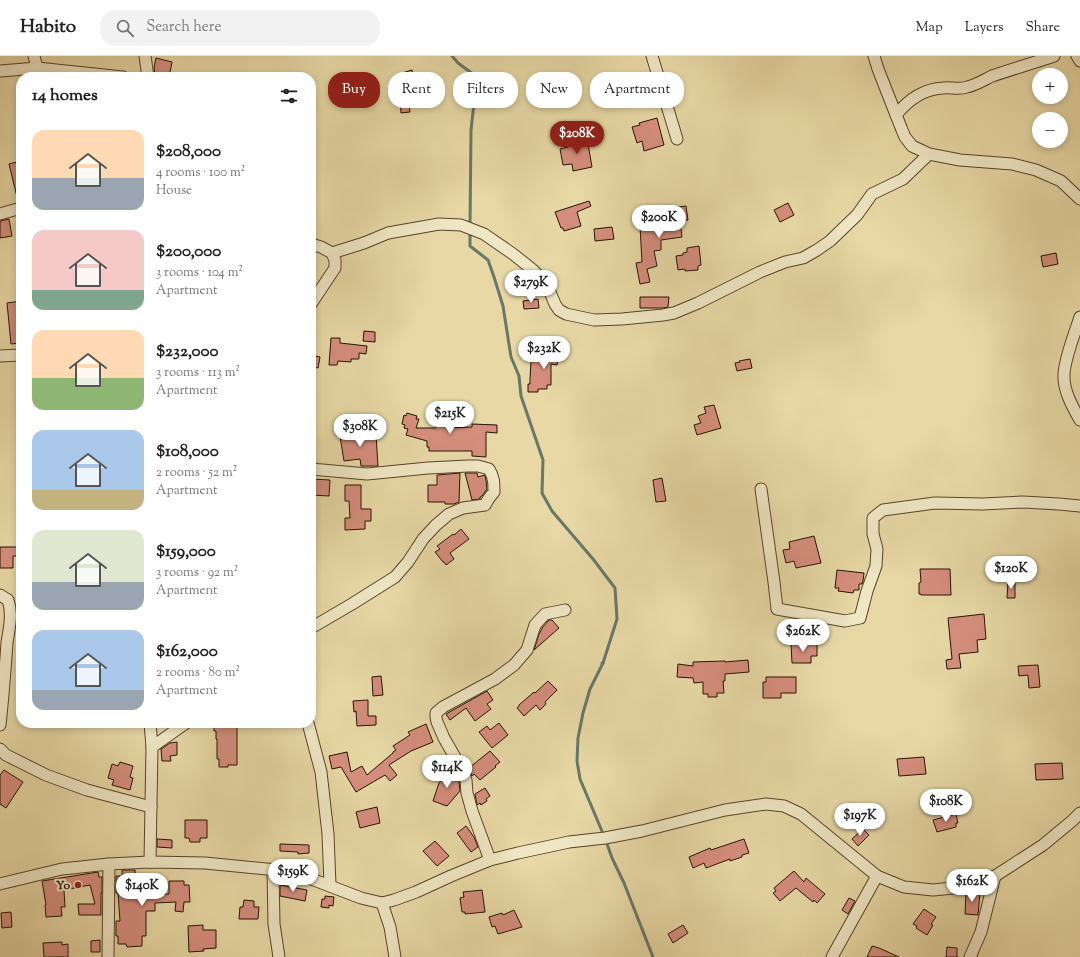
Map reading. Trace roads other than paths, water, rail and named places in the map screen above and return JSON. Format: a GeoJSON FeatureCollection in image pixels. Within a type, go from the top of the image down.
{"type":"FeatureCollection","features":[{"type":"Feature","properties":{"kind":"street"},"geometry":{"type":"LineString","coordinates":[[34,56],[37,68]]}},
{"type":"Feature","properties":{"kind":"street"},"geometry":{"type":"LineString","coordinates":[[145,56],[147,72]]}},
{"type":"Feature","properties":{"kind":"street"},"geometry":{"type":"LineString","coordinates":[[652,56],[677,139]]}},
{"type":"Feature","properties":{"kind":"street"},"geometry":{"type":"LineString","coordinates":[[874,56],[905,137],[912,146],[929,154],[960,160],[1012,164],[1036,170],[1061,181],[1080,199]]}},
{"type":"Feature","properties":{"kind":"street"},"geometry":{"type":"LineString","coordinates":[[896,114],[905,104],[919,95],[931,90],[944,88],[960,89],[968,87],[990,77],[1054,56]]}},
{"type":"Feature","properties":{"kind":"street"},"geometry":{"type":"LineString","coordinates":[[1077,56],[1080,61]]}},
{"type":"Feature","properties":{"kind":"street"},"geometry":{"type":"LineString","coordinates":[[0,71],[37,68],[75,72]]}},
{"type":"Feature","properties":{"kind":"street"},"geometry":{"type":"LineString","coordinates":[[332,253],[364,243],[388,233],[439,224],[461,225],[484,234],[533,270],[547,285],[559,310],[566,314],[594,320],[622,319],[668,314],[698,303],[760,272],[785,262],[803,258],[817,250],[830,241],[857,216],[872,194],[903,180],[929,154]]}},
{"type":"Feature","properties":{"kind":"street"},"geometry":{"type":"LineString","coordinates":[[0,214],[16,209]]}},
{"type":"Feature","properties":{"kind":"street"},"geometry":{"type":"LineString","coordinates":[[316,246],[332,253],[335,260],[334,268],[316,296]]}},
{"type":"Feature","properties":{"kind":"street"},"geometry":{"type":"LineString","coordinates":[[1080,317],[1064,374],[1066,388],[1071,404],[1080,420]]}},
{"type":"Feature","properties":{"kind":"street"},"geometry":{"type":"LineString","coordinates":[[0,356],[16,355]]}},
{"type":"Feature","properties":{"kind":"street"},"geometry":{"type":"LineString","coordinates":[[316,470],[367,474],[428,468],[478,466],[489,469],[493,476],[494,482],[494,492],[485,505],[463,508],[449,514],[423,539],[408,562],[395,577],[316,625]]}},
{"type":"Feature","properties":{"kind":"street"},"geometry":{"type":"LineString","coordinates":[[761,489],[777,608],[845,621],[860,618],[876,566],[877,549],[873,534],[873,518],[883,510],[935,503],[983,504],[1023,502],[1080,506]]}},
{"type":"Feature","properties":{"kind":"street"},"geometry":{"type":"LineString","coordinates":[[0,595],[8,600],[10,608],[10,623],[0,725]]}},
{"type":"Feature","properties":{"kind":"street"},"geometry":{"type":"LineString","coordinates":[[490,860],[472,811],[467,793],[466,780],[444,738],[437,722],[436,713],[442,707],[495,679],[514,665],[527,650],[535,625],[545,614],[565,610]]}},
{"type":"Feature","properties":{"kind":"street"},"geometry":{"type":"LineString","coordinates":[[150,728],[152,747],[150,862]]}},
{"type":"Feature","properties":{"kind":"street"},"geometry":{"type":"LineString","coordinates":[[152,747],[179,728]]}},
{"type":"Feature","properties":{"kind":"street"},"geometry":{"type":"LineString","coordinates":[[309,728],[321,772],[328,834],[330,886]]}},
{"type":"Feature","properties":{"kind":"street"},"geometry":{"type":"LineString","coordinates":[[0,749],[6,755],[53,777],[87,790],[151,807]]}},
{"type":"Feature","properties":{"kind":"street"},"geometry":{"type":"LineString","coordinates":[[0,884],[62,870],[109,864],[150,862],[205,863],[287,871],[361,898],[382,903],[416,892],[490,860],[569,842],[605,838],[642,831],[725,810],[766,804],[784,806],[801,814],[877,876],[904,887],[933,890],[963,887],[995,876],[1043,845],[1080,813]]}},
{"type":"Feature","properties":{"kind":"street"},"geometry":{"type":"LineString","coordinates":[[108,957],[109,864]]}},
{"type":"Feature","properties":{"kind":"street"},"geometry":{"type":"LineString","coordinates":[[273,869],[274,924],[279,957]]}},
{"type":"Feature","properties":{"kind":"street"},"geometry":{"type":"LineString","coordinates":[[832,957],[877,876]]}},
{"type":"Feature","properties":{"kind":"street"},"geometry":{"type":"LineString","coordinates":[[970,957],[980,932],[995,876]]}},
{"type":"Feature","properties":{"kind":"street"},"geometry":{"type":"LineString","coordinates":[[382,903],[390,927],[395,957]]}},
{"type":"Feature","properties":{"kind":"waterway"},"geometry":{"type":"LineString","coordinates":[[452,56],[458,63],[477,77],[471,130],[470,226]]}},
{"type":"Feature","properties":{"kind":"waterway"},"geometry":{"type":"LineString","coordinates":[[470,231],[470,246],[488,260],[503,306],[511,357],[519,376],[521,396],[543,460],[542,493],[552,511],[593,559],[615,588],[617,619],[603,663]]}},
{"type":"Feature","properties":{"kind":"waterway"},"geometry":{"type":"LineString","coordinates":[[602,663],[590,689],[583,713],[578,738],[577,761],[580,779],[604,836]]}},
{"type":"Feature","properties":{"kind":"waterway"},"geometry":{"type":"LineString","coordinates":[[606,841],[653,957]]}},
{"type":"Feature","properties":{"kind":"place","name":"Yo"},"geometry":{"type":"Point","coordinates":[78,885]}}]}
